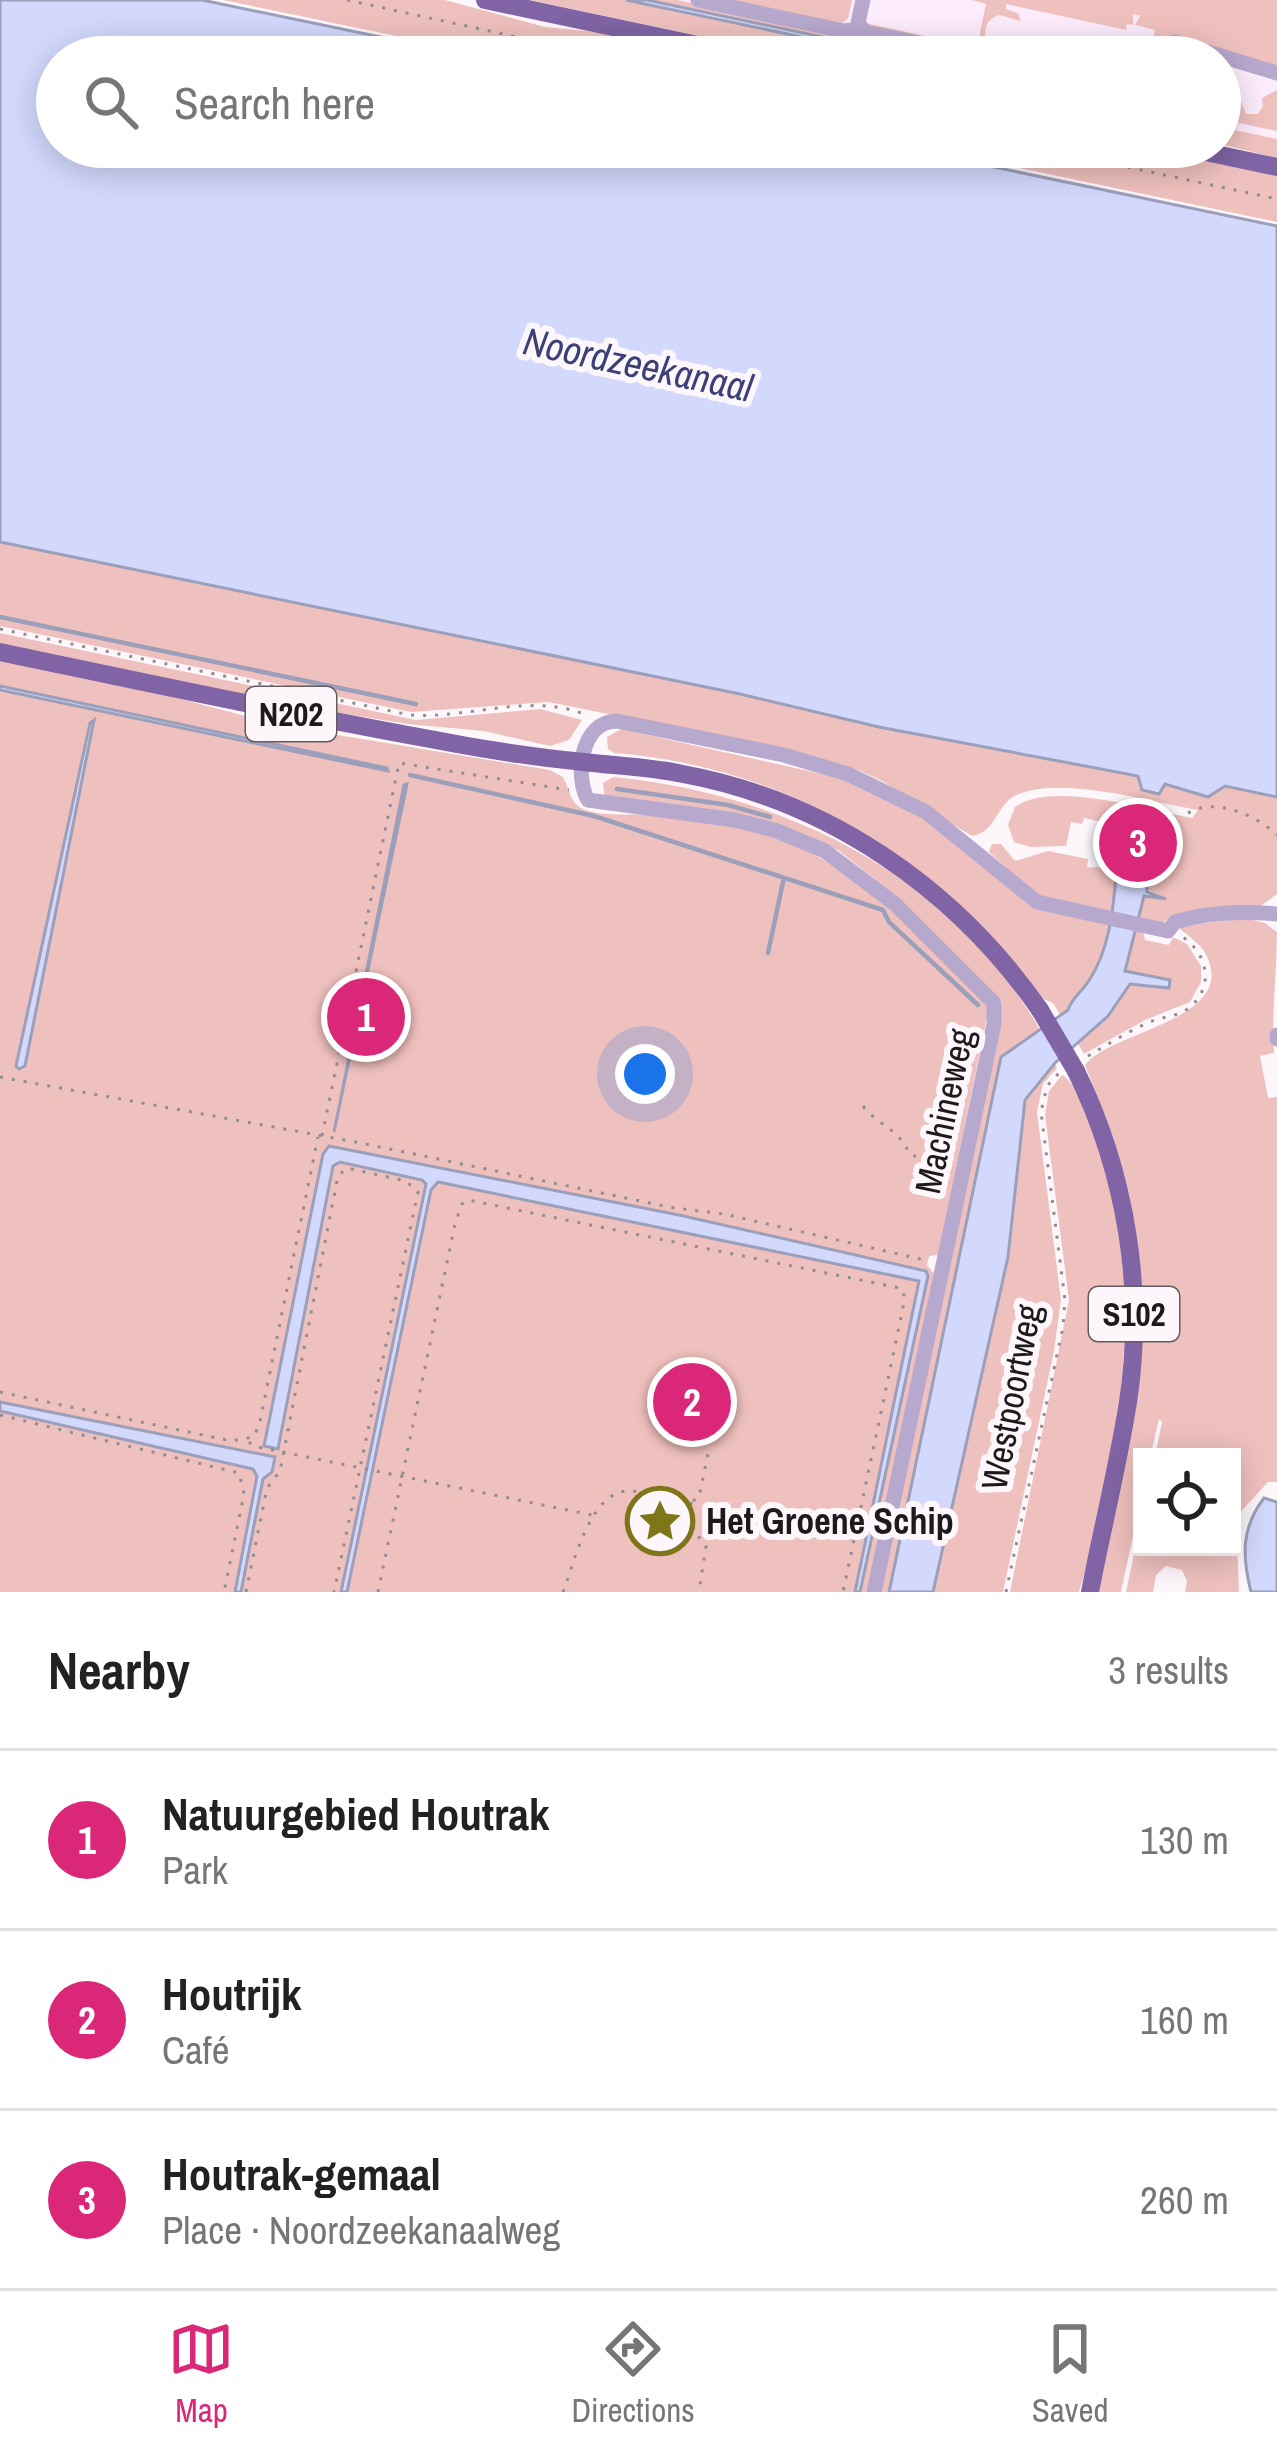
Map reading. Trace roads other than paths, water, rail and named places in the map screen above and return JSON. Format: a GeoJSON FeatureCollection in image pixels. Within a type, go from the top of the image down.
{"type":"FeatureCollection","features":[{"type":"Feature","properties":{"kind":"main road"},"geometry":{"type":"LineString","coordinates":[[485,0],[656,36]]}},
{"type":"Feature","properties":{"kind":"main road"},"geometry":{"type":"LineString","coordinates":[[1241,159],[1277,167]]}},
{"type":"Feature","properties":{"kind":"main road","name":"N202"},"geometry":{"type":"LineString","coordinates":[[0,652],[307,717],[584,763]]}},
{"type":"Feature","properties":{"kind":"main road","name":"S102"},"geometry":{"type":"LineString","coordinates":[[584,763],[662,770],[715,781],[789,806],[855,838],[957,913],[1008,967],[1040,1010],[1073,1066],[1113,1166],[1134,1293],[1128,1402],[1087,1592]]}},
{"type":"Feature","properties":{"kind":"street"},"geometry":{"type":"LineString","coordinates":[[698,0],[844,31],[861,29],[892,36]]}},
{"type":"Feature","properties":{"kind":"street"},"geometry":{"type":"LineString","coordinates":[[861,29],[863,0]]}},
{"type":"Feature","properties":{"kind":"street"},"geometry":{"type":"LineString","coordinates":[[1241,62],[1277,73]]}},
{"type":"Feature","properties":{"kind":"street"},"geometry":{"type":"LineString","coordinates":[[584,763],[589,737],[599,723],[634,724],[784,755],[848,774],[926,812],[1037,902],[1168,931],[1175,922],[1191,918],[1240,912],[1277,914]]}},
{"type":"Feature","properties":{"kind":"street","name":"Machineweg"},"geometry":{"type":"LineString","coordinates":[[584,763],[583,792],[597,804],[721,817],[814,846],[872,884],[992,997],[996,1010],[874,1592]]}},
{"type":"Feature","properties":{"kind":"water","name":"Noordzeekanaal"},"geometry":{"type":"Polygon","coordinates":[[[0,0],[202,0],[376,36],[36,36],[36,168],[999,168],[1277,226],[1277,797],[1225,786],[1208,797],[1165,784],[1159,794],[1142,790],[1138,776],[879,727],[740,694],[0,542],[0,0]]]}},
{"type":"Feature","properties":{"kind":"water"},"geometry":{"type":"Polygon","coordinates":[[[626,0],[647,0],[818,36],[797,36],[626,0]]]}},
{"type":"Feature","properties":{"kind":"water"},"geometry":{"type":"Polygon","coordinates":[[[0,686],[387,768],[388,771],[0,690],[0,686]]]}},
{"type":"Feature","properties":{"kind":"water"},"geometry":{"type":"Polygon","coordinates":[[[94,720],[25,1066],[19,1069],[16,1066],[94,720]]]}},
{"type":"Feature","properties":{"kind":"water"},"geometry":{"type":"Polygon","coordinates":[[[407,784],[334,1132],[404,785],[407,784]]]}},
{"type":"Feature","properties":{"kind":"water"},"geometry":{"type":"Polygon","coordinates":[[[1126,862],[1135,867],[1146,865],[1147,892],[1166,899],[1144,896],[1125,971],[1170,980],[1169,988],[1130,984],[1108,1016],[1055,1063],[1025,1100],[1008,1257],[933,1592],[889,1592],[1001,1057],[1068,1010],[1090,979],[1107,939],[1117,868],[1126,862]]]}},
{"type":"Feature","properties":{"kind":"water"},"geometry":{"type":"Polygon","coordinates":[[[329,1146],[679,1215],[926,1271],[860,1592],[855,1592],[919,1281],[438,1182],[431,1190],[347,1592],[341,1592],[426,1184],[340,1162],[333,1166],[278,1449],[264,1446],[323,1154],[329,1146]]]}},
{"type":"Feature","properties":{"kind":"water"},"geometry":{"type":"Polygon","coordinates":[[[0,1402],[275,1457],[272,1472],[263,1479],[241,1592],[235,1592],[257,1476],[253,1469],[0,1411],[0,1402]]]}},
{"type":"Feature","properties":{"kind":"water"},"geometry":{"type":"Polygon","coordinates":[[[1264,1498],[1277,1502],[1277,1592],[1251,1592],[1247,1531],[1264,1498]]]}},
{"type":"Feature","properties":{"kind":"waterway"},"geometry":{"type":"LineString","coordinates":[[0,617],[416,704]]}},
{"type":"Feature","properties":{"kind":"waterway"},"geometry":{"type":"LineString","coordinates":[[410,775],[594,816],[883,910],[889,922],[978,1005]]}},
{"type":"Feature","properties":{"kind":"waterway"},"geometry":{"type":"LineString","coordinates":[[617,789],[728,805],[770,817]]}},
{"type":"Feature","properties":{"kind":"waterway"},"geometry":{"type":"LineString","coordinates":[[768,953],[783,882]]}},
{"type":"Feature","properties":{"kind":"place","name":"Houtrak-gemaal"},"geometry":{"type":"Point","coordinates":[1138,843]}},
{"type":"Feature","properties":{"kind":"place","name":"Natuurgebied Houtrak"},"geometry":{"type":"Point","coordinates":[366,1017]}},
{"type":"Feature","properties":{"kind":"place","name":"Houtrijk"},"geometry":{"type":"Point","coordinates":[692,1402]}},
{"type":"Feature","properties":{"kind":"place","name":"Het Groene Schip"},"geometry":{"type":"Point","coordinates":[660,1521]}}]}
